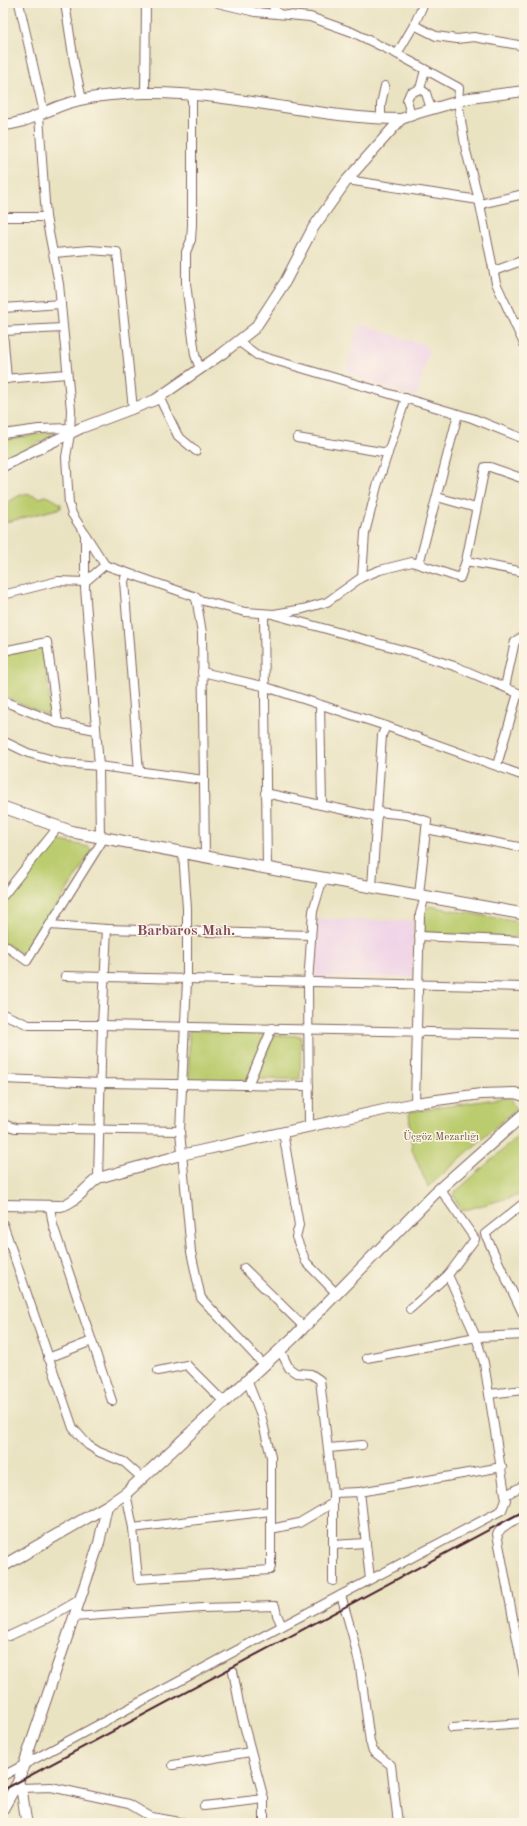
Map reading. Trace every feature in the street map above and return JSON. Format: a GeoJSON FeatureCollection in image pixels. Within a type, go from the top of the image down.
{"type":"FeatureCollection","features":[{"type":"Feature","properties":{"kind":"main road"},"geometry":{"type":"LineString","coordinates":[[3,807],[73,832],[524,914]]}},
{"type":"Feature","properties":{"kind":"main road"},"geometry":{"type":"LineString","coordinates":[[3,1566],[107,1506],[126,1493],[304,1327],[440,1189],[524,1114]]}},
{"type":"Feature","properties":{"kind":"street"},"geometry":{"type":"LineString","coordinates":[[19,3],[41,114],[46,217],[54,254],[61,304],[71,410],[70,431],[66,457],[69,504],[72,514],[105,565],[196,599],[245,612],[264,614],[274,614],[303,609],[326,602],[362,577],[401,564],[412,562],[460,578],[466,561],[485,467],[490,466],[524,479]]}},
{"type":"Feature","properties":{"kind":"street"},"geometry":{"type":"LineString","coordinates":[[65,3],[74,62],[82,100]]}},
{"type":"Feature","properties":{"kind":"street"},"geometry":{"type":"LineString","coordinates":[[145,93],[146,3]]}},
{"type":"Feature","properties":{"kind":"street"},"geometry":{"type":"LineString","coordinates":[[218,3],[255,12],[310,17],[352,32],[397,54],[459,88],[458,102],[466,151],[479,202],[496,282],[524,344]]}},
{"type":"Feature","properties":{"kind":"street"},"geometry":{"type":"LineString","coordinates":[[270,3],[278,14]]}},
{"type":"Feature","properties":{"kind":"street"},"geometry":{"type":"LineString","coordinates":[[397,54],[414,25],[424,3]]}},
{"type":"Feature","properties":{"kind":"street"},"geometry":{"type":"LineString","coordinates":[[414,25],[436,36],[456,40],[474,37],[524,46]]}},
{"type":"Feature","properties":{"kind":"street"},"geometry":{"type":"LineString","coordinates":[[420,89],[426,70]]}},
{"type":"Feature","properties":{"kind":"street"},"geometry":{"type":"LineString","coordinates":[[381,119],[381,104],[385,86]]}},
{"type":"Feature","properties":{"kind":"street"},"geometry":{"type":"LineString","coordinates":[[420,89],[426,93],[431,109]]}},
{"type":"Feature","properties":{"kind":"street"},"geometry":{"type":"LineString","coordinates":[[411,115],[407,100],[410,93],[420,89]]}},
{"type":"Feature","properties":{"kind":"street"},"geometry":{"type":"LineString","coordinates":[[3,124],[26,121],[60,106],[82,100],[106,96],[145,93],[192,95],[369,119],[401,119],[470,98],[524,91]]}},
{"type":"Feature","properties":{"kind":"street"},"geometry":{"type":"LineString","coordinates":[[192,95],[192,225],[191,240],[186,252],[186,283],[195,355],[200,369]]}},
{"type":"Feature","properties":{"kind":"street"},"geometry":{"type":"LineString","coordinates":[[3,466],[70,431],[159,397],[200,369],[254,328],[285,282],[313,228],[347,180],[401,119]]}},
{"type":"Feature","properties":{"kind":"street"},"geometry":{"type":"LineString","coordinates":[[347,180],[479,202],[524,194]]}},
{"type":"Feature","properties":{"kind":"street"},"geometry":{"type":"LineString","coordinates":[[3,217],[46,217]]}},
{"type":"Feature","properties":{"kind":"street"},"geometry":{"type":"LineString","coordinates":[[54,254],[90,250],[116,252],[133,408]]}},
{"type":"Feature","properties":{"kind":"street"},"geometry":{"type":"LineString","coordinates":[[494,271],[524,260]]}},
{"type":"Feature","properties":{"kind":"street"},"geometry":{"type":"LineString","coordinates":[[3,308],[61,304]]}},
{"type":"Feature","properties":{"kind":"street"},"geometry":{"type":"LineString","coordinates":[[515,325],[524,321]]}},
{"type":"Feature","properties":{"kind":"street"},"geometry":{"type":"LineString","coordinates":[[63,328],[3,331],[5,379],[67,374]]}},
{"type":"Feature","properties":{"kind":"street"},"geometry":{"type":"LineString","coordinates":[[238,341],[257,355],[458,414],[524,439]]}},
{"type":"Feature","properties":{"kind":"street"},"geometry":{"type":"LineString","coordinates":[[159,397],[178,436],[196,450]]}},
{"type":"Feature","properties":{"kind":"street"},"geometry":{"type":"LineString","coordinates":[[362,577],[365,533],[377,486],[406,398]]}},
{"type":"Feature","properties":{"kind":"street"},"geometry":{"type":"LineString","coordinates":[[419,564],[458,414]]}},
{"type":"Feature","properties":{"kind":"street"},"geometry":{"type":"LineString","coordinates":[[3,434],[38,429],[70,431]]}},
{"type":"Feature","properties":{"kind":"street"},"geometry":{"type":"LineString","coordinates":[[297,438],[388,453]]}},
{"type":"Feature","properties":{"kind":"street"},"geometry":{"type":"LineString","coordinates":[[437,497],[476,508]]}},
{"type":"Feature","properties":{"kind":"street"},"geometry":{"type":"LineString","coordinates":[[3,944],[27,962],[102,837],[99,766],[85,582],[85,536]]}},
{"type":"Feature","properties":{"kind":"street"},"geometry":{"type":"LineString","coordinates":[[466,561],[524,572]]}},
{"type":"Feature","properties":{"kind":"street"},"geometry":{"type":"LineString","coordinates":[[3,595],[58,581],[85,582],[105,565]]}},
{"type":"Feature","properties":{"kind":"street"},"geometry":{"type":"LineString","coordinates":[[127,573],[124,581],[139,772]]}},
{"type":"Feature","properties":{"kind":"street"},"geometry":{"type":"LineString","coordinates":[[196,599],[202,633],[205,857]]}},
{"type":"Feature","properties":{"kind":"street"},"geometry":{"type":"LineString","coordinates":[[264,614],[263,686],[267,868]]}},
{"type":"Feature","properties":{"kind":"street"},"geometry":{"type":"LineString","coordinates":[[274,614],[414,653],[457,667],[521,694],[497,765]]}},
{"type":"Feature","properties":{"kind":"street"},"geometry":{"type":"LineString","coordinates":[[505,687],[515,641],[524,636]]}},
{"type":"Feature","properties":{"kind":"street"},"geometry":{"type":"LineString","coordinates":[[3,651],[47,642],[58,723]]}},
{"type":"Feature","properties":{"kind":"street"},"geometry":{"type":"LineString","coordinates":[[202,672],[263,686],[386,726],[524,776]]}},
{"type":"Feature","properties":{"kind":"street"},"geometry":{"type":"LineString","coordinates":[[3,701],[58,723],[96,730]]}},
{"type":"Feature","properties":{"kind":"street"},"geometry":{"type":"LineString","coordinates":[[320,705],[322,805]]}},
{"type":"Feature","properties":{"kind":"street"},"geometry":{"type":"LineString","coordinates":[[372,887],[382,735],[386,726]]}},
{"type":"Feature","properties":{"kind":"street"},"geometry":{"type":"LineString","coordinates":[[3,741],[28,753],[64,763],[99,766],[204,780]]}},
{"type":"Feature","properties":{"kind":"street"},"geometry":{"type":"LineString","coordinates":[[265,793],[377,815],[407,815],[427,821],[420,914],[416,1103]]}},
{"type":"Feature","properties":{"kind":"street"},"geometry":{"type":"LineString","coordinates":[[3,896],[58,826]]}},
{"type":"Feature","properties":{"kind":"street"},"geometry":{"type":"LineString","coordinates":[[426,829],[524,848]]}},
{"type":"Feature","properties":{"kind":"street"},"geometry":{"type":"LineString","coordinates":[[183,853],[187,932],[187,980],[180,1131],[191,1252],[201,1298],[264,1365]]}},
{"type":"Feature","properties":{"kind":"street"},"geometry":{"type":"LineString","coordinates":[[309,1126],[308,983],[313,911],[323,878]]}},
{"type":"Feature","properties":{"kind":"street"},"geometry":{"type":"LineString","coordinates":[[50,925],[107,930],[311,935]]}},
{"type":"Feature","properties":{"kind":"street"},"geometry":{"type":"LineString","coordinates":[[98,1178],[102,1083],[102,1025],[107,930]]}},
{"type":"Feature","properties":{"kind":"street"},"geometry":{"type":"LineString","coordinates":[[420,936],[524,941]]}},
{"type":"Feature","properties":{"kind":"street"},"geometry":{"type":"LineString","coordinates":[[65,976],[524,987]]}},
{"type":"Feature","properties":{"kind":"street"},"geometry":{"type":"LineString","coordinates":[[3,1014],[29,1025],[184,1026],[524,1034]]}},
{"type":"Feature","properties":{"kind":"street"},"geometry":{"type":"LineString","coordinates":[[248,1085],[272,1028]]}},
{"type":"Feature","properties":{"kind":"street"},"geometry":{"type":"LineString","coordinates":[[3,1079],[183,1085],[309,1086]]}},
{"type":"Feature","properties":{"kind":"street"},"geometry":{"type":"LineString","coordinates":[[3,1205],[18,1204],[50,1207],[70,1204],[88,1185],[98,1178],[181,1155],[416,1103],[481,1094],[515,1093],[524,1096]]}},
{"type":"Feature","properties":{"kind":"street"},"geometry":{"type":"LineString","coordinates":[[3,1124],[15,1128],[180,1131]]}},
{"type":"Feature","properties":{"kind":"street"},"geometry":{"type":"LineString","coordinates":[[283,1132],[299,1225],[296,1237],[306,1262],[336,1293]]}},
{"type":"Feature","properties":{"kind":"street"},"geometry":{"type":"LineString","coordinates":[[440,1189],[475,1239]]}},
{"type":"Feature","properties":{"kind":"street"},"geometry":{"type":"LineString","coordinates":[[410,1309],[448,1275],[475,1239],[485,1234],[524,1203]]}},
{"type":"Feature","properties":{"kind":"street"},"geometry":{"type":"LineString","coordinates":[[50,1207],[53,1225],[112,1401]]}},
{"type":"Feature","properties":{"kind":"street"},"geometry":{"type":"LineString","coordinates":[[3,1224],[73,1428],[88,1445],[99,1452],[124,1462],[142,1478]]}},
{"type":"Feature","properties":{"kind":"street"},"geometry":{"type":"LineString","coordinates":[[485,1234],[524,1316]]}},
{"type":"Feature","properties":{"kind":"street"},"geometry":{"type":"LineString","coordinates":[[244,1268],[304,1327]]}},
{"type":"Feature","properties":{"kind":"street"},"geometry":{"type":"LineString","coordinates":[[3,1776],[370,1579],[502,1510],[506,1500],[506,1495],[484,1362],[476,1337],[448,1275]]}},
{"type":"Feature","properties":{"kind":"street"},"geometry":{"type":"LineString","coordinates":[[367,1358],[476,1337],[524,1334]]}},
{"type":"Feature","properties":{"kind":"street"},"geometry":{"type":"LineString","coordinates":[[48,1358],[92,1340]]}},
{"type":"Feature","properties":{"kind":"street"},"geometry":{"type":"LineString","coordinates":[[280,1350],[289,1368],[296,1373],[311,1374],[320,1380],[333,1493],[333,1581]]}},
{"type":"Feature","properties":{"kind":"street"},"geometry":{"type":"LineString","coordinates":[[158,1371],[187,1365],[224,1402]]}},
{"type":"Feature","properties":{"kind":"street"},"geometry":{"type":"LineString","coordinates":[[126,1493],[133,1528],[138,1579],[270,1570],[271,1457],[261,1415],[247,1380]]}},
{"type":"Feature","properties":{"kind":"street"},"geometry":{"type":"LineString","coordinates":[[489,1394],[524,1390]]}},
{"type":"Feature","properties":{"kind":"street"},"geometry":{"type":"LineString","coordinates":[[328,1448],[362,1445]]}},
{"type":"Feature","properties":{"kind":"street"},"geometry":{"type":"LineString","coordinates":[[333,1493],[360,1492],[502,1466]]}},
{"type":"Feature","properties":{"kind":"street"},"geometry":{"type":"LineString","coordinates":[[506,1495],[524,1485]]}},
{"type":"Feature","properties":{"kind":"street"},"geometry":{"type":"LineString","coordinates":[[360,1492],[370,1579]]}},
{"type":"Feature","properties":{"kind":"street"},"geometry":{"type":"LineString","coordinates":[[271,1529],[299,1523],[333,1503]]}},
{"type":"Feature","properties":{"kind":"street"},"geometry":{"type":"LineString","coordinates":[[3,1810],[19,1785],[23,1764],[99,1543],[107,1506]]}},
{"type":"Feature","properties":{"kind":"street"},"geometry":{"type":"LineString","coordinates":[[133,1528],[270,1511]]}},
{"type":"Feature","properties":{"kind":"street"},"geometry":{"type":"LineString","coordinates":[[524,1517],[511,1521],[504,1526],[498,1534],[524,1676]]}},
{"type":"Feature","properties":{"kind":"street"},"geometry":{"type":"LineString","coordinates":[[333,1545],[365,1543]]}},
{"type":"Feature","properties":{"kind":"street"},"geometry":{"type":"LineString","coordinates":[[341,1595],[360,1667],[370,1742],[373,1751],[391,1765],[398,1823]]}},
{"type":"Feature","properties":{"kind":"street"},"geometry":{"type":"LineString","coordinates":[[9,1636],[48,1618],[79,1600]]}},
{"type":"Feature","properties":{"kind":"street"},"geometry":{"type":"LineString","coordinates":[[74,1617],[275,1606],[282,1626]]}},
{"type":"Feature","properties":{"kind":"street"},"geometry":{"type":"LineString","coordinates":[[233,1671],[250,1752],[264,1799],[264,1823]]}},
{"type":"Feature","properties":{"kind":"street"},"geometry":{"type":"LineString","coordinates":[[452,1728],[524,1723]]}},
{"type":"Feature","properties":{"kind":"street"},"geometry":{"type":"LineString","coordinates":[[173,1765],[250,1752]]}},
{"type":"Feature","properties":{"kind":"street"},"geometry":{"type":"LineString","coordinates":[[19,1785],[51,1787],[129,1804],[149,1820],[186,1823]]}},
{"type":"Feature","properties":{"kind":"street"},"geometry":{"type":"LineString","coordinates":[[19,1785],[27,1823]]}},
{"type":"Feature","properties":{"kind":"street"},"geometry":{"type":"LineString","coordinates":[[204,1806],[264,1799]]}},
{"type":"Feature","properties":{"kind":"shaded area"},"geometry":{"type":"Polygon","coordinates":[[[362,325],[425,345],[428,351],[418,393],[413,396],[405,394],[350,375],[347,368],[358,327],[362,325]]]}},
{"type":"Feature","properties":{"kind":"shaded area"},"geometry":{"type":"Polygon","coordinates":[[[317,919],[413,921],[412,977],[315,977],[317,919]]]}},
{"type":"Feature","properties":{"kind":"green space"},"geometry":{"type":"Polygon","coordinates":[[[51,432],[55,434],[3,462],[3,440],[51,432]]]}},
{"type":"Feature","properties":{"kind":"green space"},"geometry":{"type":"Polygon","coordinates":[[[22,494],[40,498],[45,496],[51,498],[61,504],[61,508],[3,523],[3,505],[22,494]]]}},
{"type":"Feature","properties":{"kind":"green space"},"geometry":{"type":"Polygon","coordinates":[[[44,646],[51,712],[47,715],[3,696],[3,654],[44,646]]]}},
{"type":"Feature","properties":{"kind":"green space"},"geometry":{"type":"Polygon","coordinates":[[[51,839],[89,847],[92,850],[26,956],[3,942],[3,899],[51,839]]]}},
{"type":"Feature","properties":{"kind":"green space"},"geometry":{"type":"Polygon","coordinates":[[[429,906],[524,923],[524,938],[423,933],[424,912],[429,906]]]}},
{"type":"Feature","properties":{"kind":"green space"},"geometry":{"type":"Polygon","coordinates":[[[189,1030],[266,1034],[248,1080],[189,1081],[189,1030]]]}},
{"type":"Feature","properties":{"kind":"green space"},"geometry":{"type":"Polygon","coordinates":[[[274,1035],[301,1036],[300,1079],[258,1079],[258,1074],[274,1035]]]}},
{"type":"Feature","properties":{"kind":"green space","name":"Üçgöz Mezarlığı"},"geometry":{"type":"Polygon","coordinates":[[[509,1097],[516,1109],[428,1187],[412,1150],[409,1112],[509,1097]]]}},
{"type":"Feature","properties":{"kind":"green space","name":"Üçgöz Mezarlığı"},"geometry":{"type":"Polygon","coordinates":[[[524,1131],[524,1174],[521,1180],[523,1194],[461,1211],[453,1194],[524,1131]]]}},
{"type":"Feature","properties":{"kind":"railway"},"geometry":{"type":"LineString","coordinates":[[3,1790],[524,1511]]}},
{"type":"Feature","properties":{"kind":"district","name":"Barbaros Mah."},"geometry":{"type":"Point","coordinates":[186,931]}}]}
